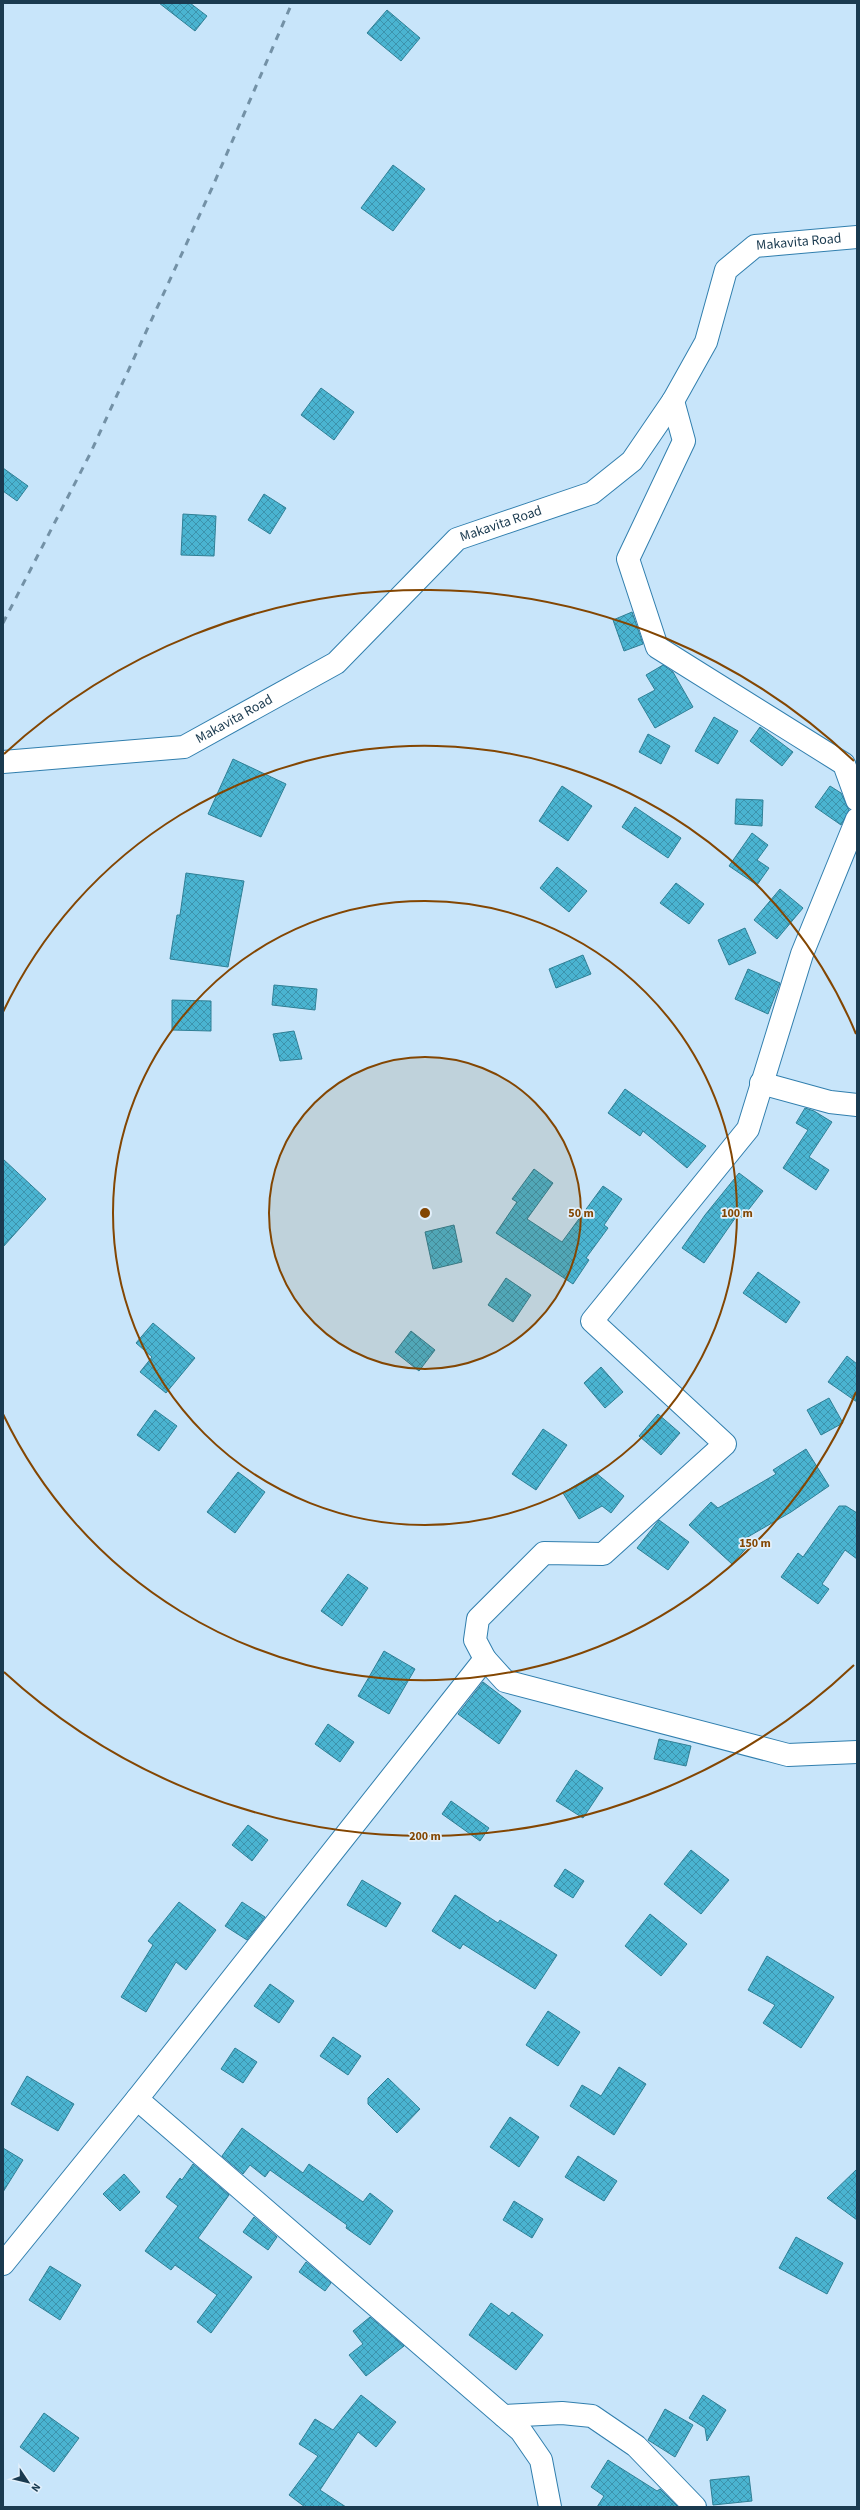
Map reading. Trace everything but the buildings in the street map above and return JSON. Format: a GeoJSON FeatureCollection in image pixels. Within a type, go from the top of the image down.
{"type":"FeatureCollection","features":[{"type":"Feature","properties":{"kind":"street","name":"Makavita Road"},"geometry":{"type":"LineString","coordinates":[[3,762],[184,747],[336,663],[457,539],[592,493],[632,462],[674,401],[706,342],[726,270],[755,246],[857,237]]}},
{"type":"Feature","properties":{"kind":"street"},"geometry":{"type":"LineString","coordinates":[[674,401],[684,441],[628,559],[657,647],[844,764],[857,800]]}},
{"type":"Feature","properties":{"kind":"street"},"geometry":{"type":"LineString","coordinates":[[857,819],[802,954],[748,1129],[592,1321],[725,1444],[603,1554],[544,1553],[478,1619],[475,1640],[485,1659],[506,1681],[788,1755],[857,1752]]}},
{"type":"Feature","properties":{"kind":"street"},"geometry":{"type":"LineString","coordinates":[[761,1083],[830,1102],[857,1105]]}},
{"type":"Feature","properties":{"kind":"street"},"geometry":{"type":"LineString","coordinates":[[3,2264],[136,2099],[485,1659]]}},
{"type":"Feature","properties":{"kind":"street"},"geometry":{"type":"LineString","coordinates":[[136,2099],[521,2431],[541,2460],[550,2507]]}},
{"type":"Feature","properties":{"kind":"street"},"geometry":{"type":"LineString","coordinates":[[504,2416],[562,2413],[592,2416],[636,2446],[695,2507]]}},
{"type":"Feature","properties":{"kind":"railway"},"geometry":{"type":"LineString","coordinates":[[3,623],[90,454],[212,188],[292,3]]}}]}
